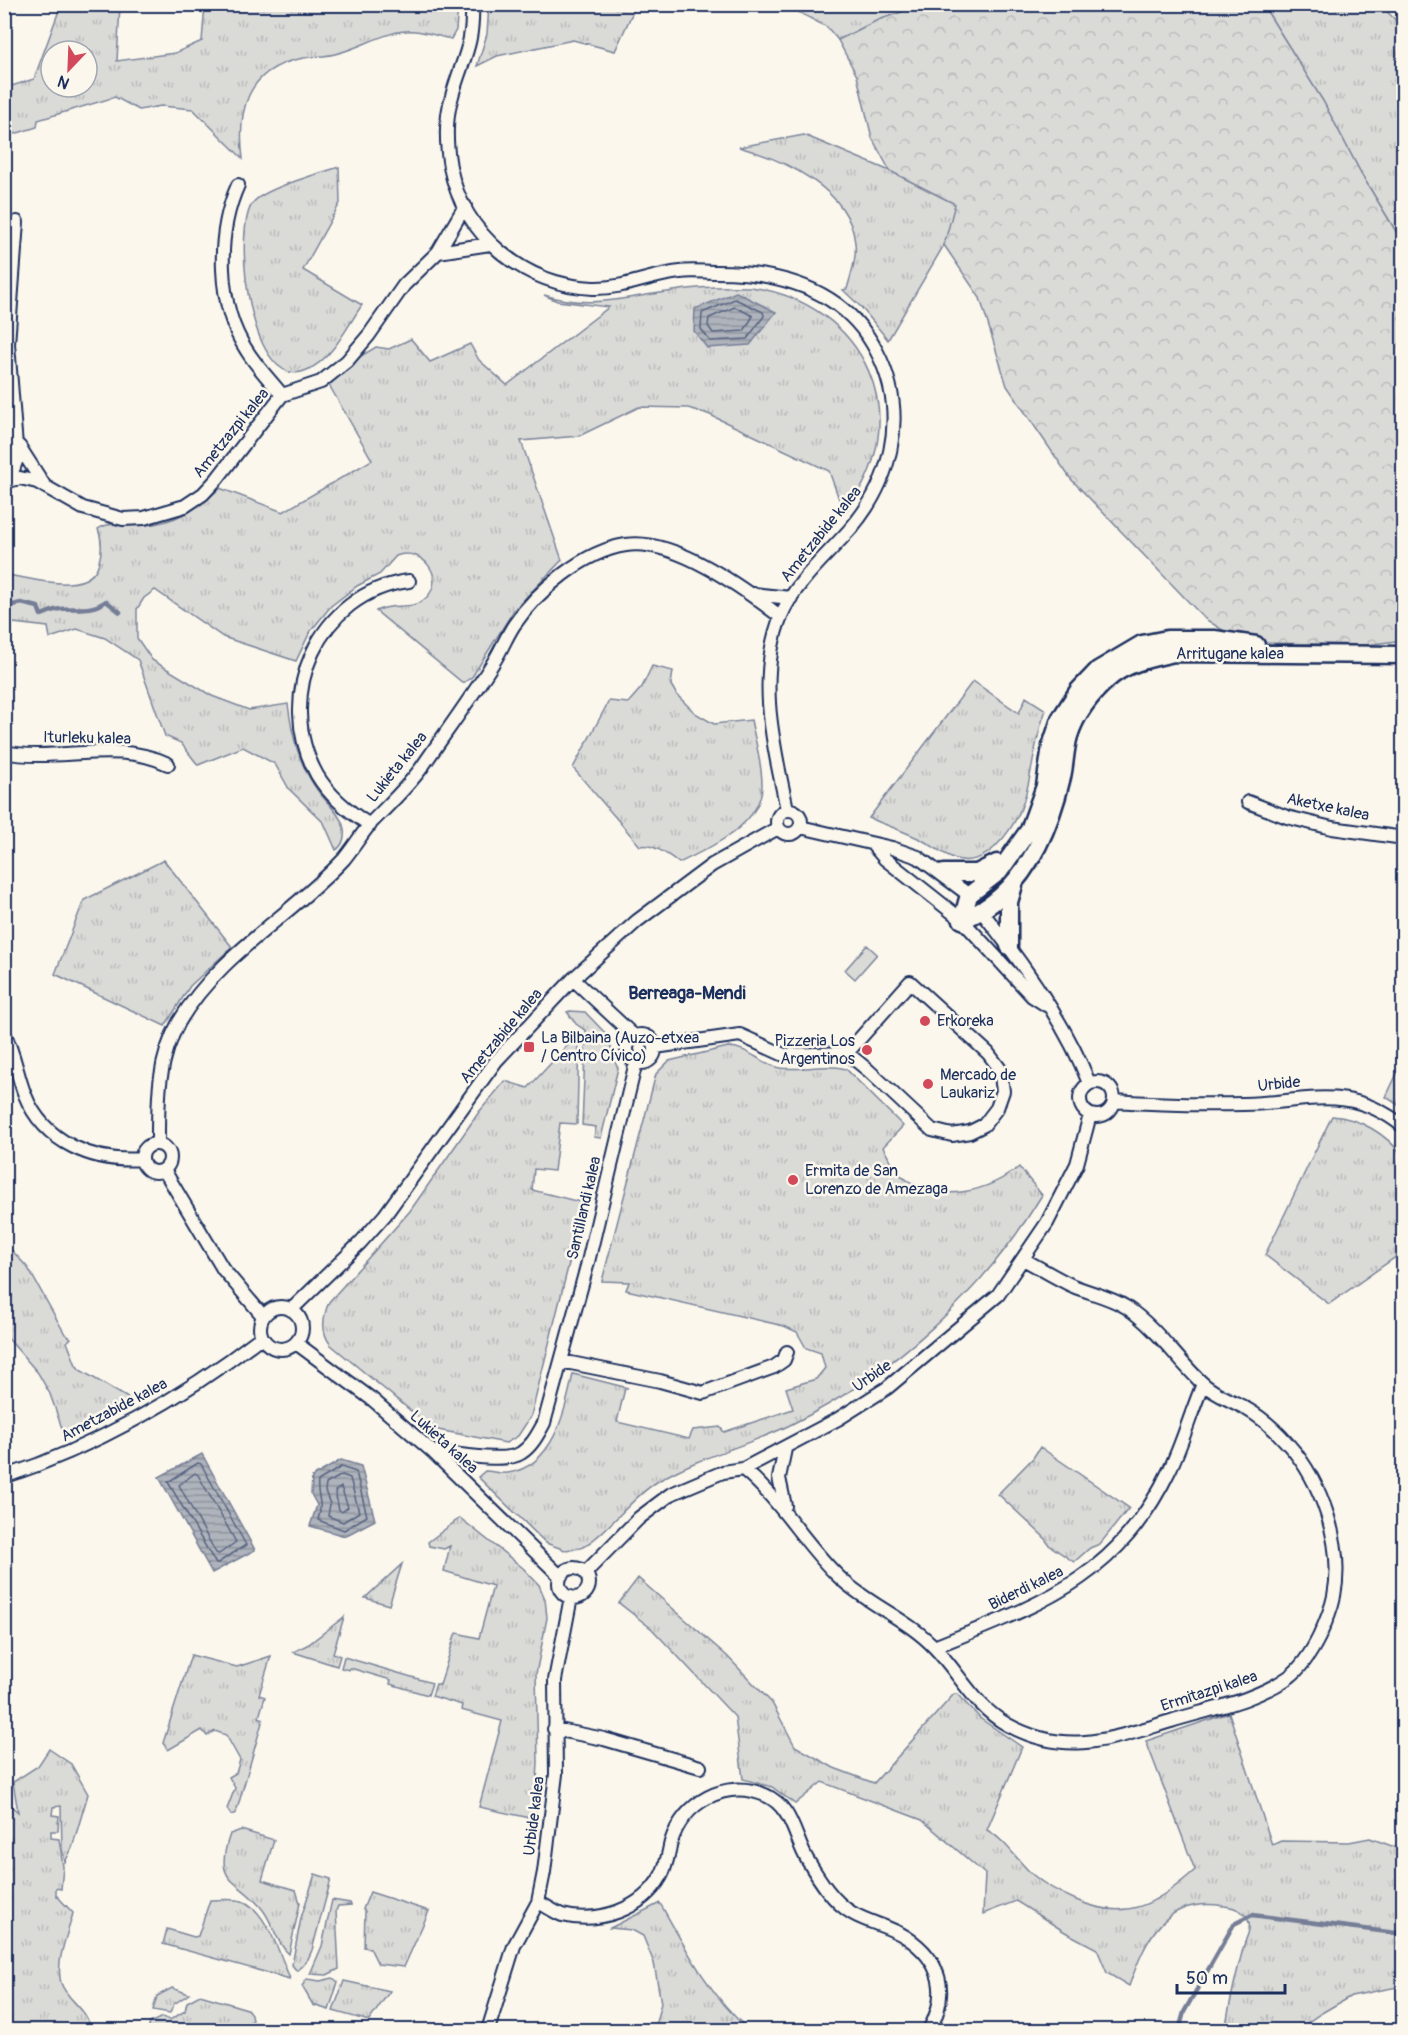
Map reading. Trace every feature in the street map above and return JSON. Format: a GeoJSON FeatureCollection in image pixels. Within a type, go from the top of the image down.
{"type":"FeatureCollection","features":[{"type":"Feature","properties":{"kind":"street","name":"Ametzabide kalea"},"geometry":{"type":"LineString","coordinates":[[472,4],[470,44],[452,96],[447,120],[451,171],[465,206],[490,244],[516,264],[540,277],[593,288],[621,287],[680,272],[755,272],[782,277],[806,286],[831,301],[854,321],[878,354],[891,397],[895,424],[889,461],[878,489],[862,514],[817,562],[791,598],[781,617],[771,651],[770,730],[787,809]]}},
{"type":"Feature","properties":{"kind":"street"},"geometry":{"type":"LineString","coordinates":[[238,185],[228,217],[223,255],[229,305],[247,351],[282,395]]}},
{"type":"Feature","properties":{"kind":"street","name":"Ametzazpi kalea"},"geometry":{"type":"LineString","coordinates":[[7,481],[20,478],[45,487],[83,508],[102,515],[133,519],[165,514],[203,494],[282,395],[321,381],[347,361],[369,335],[404,285],[438,252],[465,206]]}},
{"type":"Feature","properties":{"kind":"street"},"geometry":{"type":"LineString","coordinates":[[7,481],[16,466],[8,344],[16,222]]}},
{"type":"Feature","properties":{"kind":"street"},"geometry":{"type":"LineString","coordinates":[[438,252],[490,244]]}},
{"type":"Feature","properties":{"kind":"street"},"geometry":{"type":"LineString","coordinates":[[16,440],[25,459],[45,487]]}},
{"type":"Feature","properties":{"kind":"street","name":"Lukieta kalea"},"geometry":{"type":"LineString","coordinates":[[158,1144],[158,1083],[165,1054],[178,1024],[195,997],[343,859],[419,770],[493,663],[514,624],[542,592],[583,561],[624,545],[661,547],[686,557],[751,594],[781,617]]}},
{"type":"Feature","properties":{"kind":"street"},"geometry":{"type":"LineString","coordinates":[[370,825],[349,812],[318,776],[302,735],[300,690],[314,646],[343,610],[360,598],[394,583],[409,581]]}},
{"type":"Feature","properties":{"kind":"street","name":"Lukieta kalea"},"geometry":{"type":"LineString","coordinates":[[751,594],[791,598]]}},
{"type":"Feature","properties":{"kind":"street","name":"Arritugane kalea"},"geometry":{"type":"LineString","coordinates":[[969,894],[999,872],[1029,830],[1046,786],[1051,746],[1060,719],[1078,691],[1098,670],[1120,655],[1142,644],[1167,639],[1214,639],[1335,654]]}},
{"type":"Feature","properties":{"kind":"street","name":"Arritugane kalea"},"geometry":{"type":"LineString","coordinates":[[1014,884],[1043,838],[1063,774],[1069,736],[1084,705],[1108,679],[1141,660],[1174,653],[1404,655]]}},
{"type":"Feature","properties":{"kind":"street","name":"Iturleku kalea"},"geometry":{"type":"LineString","coordinates":[[4,752],[94,752],[155,758],[168,764]]}},
{"type":"Feature","properties":{"kind":"street","name":"Aketxe kalea"},"geometry":{"type":"LineString","coordinates":[[1248,802],[1298,820],[1404,838]]}},
{"type":"Feature","properties":{"kind":"street"},"geometry":{"type":"LineString","coordinates":[[787,809],[797,813],[801,819],[800,826],[792,834],[784,833],[778,828],[777,816],[787,809]]}},
{"type":"Feature","properties":{"kind":"street"},"geometry":{"type":"LineString","coordinates":[[800,826],[892,848],[918,857],[944,873],[969,894],[1031,976],[1046,1005],[1064,1031],[1089,1083]]}},
{"type":"Feature","properties":{"kind":"street","name":"Ametzabide kalea"},"geometry":{"type":"LineString","coordinates":[[291,1310],[360,1243],[385,1215],[496,1062],[573,979],[637,921],[712,865],[778,828]]}},
{"type":"Feature","properties":{"kind":"street"},"geometry":{"type":"LineString","coordinates":[[873,845],[885,859],[962,920],[1032,996],[1046,1005]]}},
{"type":"Feature","properties":{"kind":"street"},"geometry":{"type":"LineString","coordinates":[[944,873],[976,873],[1011,855]]}},
{"type":"Feature","properties":{"kind":"street"},"geometry":{"type":"LineString","coordinates":[[962,920],[982,912],[1014,884]]}},
{"type":"Feature","properties":{"kind":"street"},"geometry":{"type":"LineString","coordinates":[[1009,946],[1009,902],[1014,884]]}},
{"type":"Feature","properties":{"kind":"street"},"geometry":{"type":"LineString","coordinates":[[962,920],[969,894]]}},
{"type":"Feature","properties":{"kind":"street"},"geometry":{"type":"LineString","coordinates":[[573,979],[634,1036],[647,1036],[655,1047]]}},
{"type":"Feature","properties":{"kind":"street"},"geometry":{"type":"LineString","coordinates":[[655,1047],[740,1035],[784,1055],[847,1053],[932,1130],[952,1134],[969,1132],[984,1125],[997,1108],[1003,1091],[1000,1069],[988,1053],[910,982],[847,1053]]}},
{"type":"Feature","properties":{"kind":"street"},"geometry":{"type":"LineString","coordinates":[[4,1033],[26,1096],[45,1127],[60,1140],[94,1156],[126,1161],[142,1160]]}},
{"type":"Feature","properties":{"kind":"street"},"geometry":{"type":"LineString","coordinates":[[634,1036],[628,1043],[627,1052],[636,1062],[650,1060],[655,1047]]}},
{"type":"Feature","properties":{"kind":"street","name":"Santillandi kalea"},"geometry":{"type":"LineString","coordinates":[[433,1452],[504,1458],[520,1454],[532,1443],[544,1424],[587,1266],[636,1062]]}},
{"type":"Feature","properties":{"kind":"street"},"geometry":{"type":"LineString","coordinates":[[1099,1082],[1109,1086],[1114,1101],[1106,1114],[1090,1116],[1082,1108],[1079,1097],[1089,1083],[1099,1082]]}},
{"type":"Feature","properties":{"kind":"street","name":"Urbide"},"geometry":{"type":"LineString","coordinates":[[1114,1101],[1236,1104],[1325,1096],[1380,1111],[1404,1127]]}},
{"type":"Feature","properties":{"kind":"street","name":"Urbide"},"geometry":{"type":"LineString","coordinates":[[585,1573],[639,1518],[671,1494],[723,1472],[743,1469],[785,1449],[838,1419],[887,1388],[998,1295],[1047,1223],[1077,1164],[1090,1116]]}},
{"type":"Feature","properties":{"kind":"street"},"geometry":{"type":"LineString","coordinates":[[142,1160],[146,1148],[158,1144],[166,1148],[170,1155],[169,1163],[164,1170]]}},
{"type":"Feature","properties":{"kind":"street"},"geometry":{"type":"LineString","coordinates":[[142,1160],[150,1170],[164,1170]]}},
{"type":"Feature","properties":{"kind":"street"},"geometry":{"type":"LineString","coordinates":[[164,1170],[223,1269],[263,1316]]}},
{"type":"Feature","properties":{"kind":"street","name":"Ermitazpi kalea"},"geometry":{"type":"LineString","coordinates":[[743,1469],[760,1483],[839,1577],[875,1606],[921,1634],[952,1667],[967,1690],[993,1715],[1008,1725],[1046,1741],[1078,1745],[1110,1740],[1258,1694],[1291,1676],[1313,1650],[1329,1616],[1335,1594],[1336,1562],[1327,1512],[1303,1464],[1288,1444],[1246,1408],[1203,1384],[1158,1332],[1123,1306],[1073,1286],[1023,1259]]}},
{"type":"Feature","properties":{"kind":"street"},"geometry":{"type":"LineString","coordinates":[[279,1307],[291,1310],[302,1325],[296,1343],[284,1349],[277,1349],[261,1337],[260,1323],[263,1316],[279,1307]]}},
{"type":"Feature","properties":{"kind":"street","name":"Ametzabide kalea"},"geometry":{"type":"LineString","coordinates":[[7,1474],[58,1458],[156,1411],[261,1337]]}},
{"type":"Feature","properties":{"kind":"street","name":"Lukieta kalea"},"geometry":{"type":"LineString","coordinates":[[296,1343],[372,1400],[433,1452],[560,1576]]}},
{"type":"Feature","properties":{"kind":"street"},"geometry":{"type":"LineString","coordinates":[[561,1361],[660,1381],[703,1393],[774,1367],[783,1360],[787,1352]]}},
{"type":"Feature","properties":{"kind":"street","name":"Biderdi kalea"},"geometry":{"type":"LineString","coordinates":[[934,1647],[1043,1602],[1073,1585],[1107,1558],[1145,1512],[1170,1468],[1203,1384]]}},
{"type":"Feature","properties":{"kind":"street","name":"Ermitazpi kalea"},"geometry":{"type":"LineString","coordinates":[[785,1449],[779,1478],[788,1516]]}},
{"type":"Feature","properties":{"kind":"street"},"geometry":{"type":"LineString","coordinates":[[760,1483],[763,1460]]}},
{"type":"Feature","properties":{"kind":"street","name":"Ermitazpi kalea"},"geometry":{"type":"LineString","coordinates":[[763,1460],[779,1478]]}},
{"type":"Feature","properties":{"kind":"street"},"geometry":{"type":"LineString","coordinates":[[572,1568],[585,1573],[588,1588],[581,1596],[571,1597],[560,1589],[560,1576],[572,1568]]}},
{"type":"Feature","properties":{"kind":"street","name":"Urbide kalea"},"geometry":{"type":"LineString","coordinates":[[488,2031],[514,1946],[538,1902],[556,1774],[555,1680],[571,1597]]}},
{"type":"Feature","properties":{"kind":"street"},"geometry":{"type":"LineString","coordinates":[[554,1729],[604,1739],[700,1767]]}},
{"type":"Feature","properties":{"kind":"street"},"geometry":{"type":"LineString","coordinates":[[538,1902],[561,1914],[592,1919],[620,1912],[641,1899],[659,1879],[668,1863],[671,1842],[682,1819],[695,1804],[714,1793],[737,1790],[763,1794],[787,1814],[805,1856],[838,1902],[851,1913],[898,1933],[919,1946],[932,1960],[940,1995],[939,2009],[929,2031]]}},
{"type":"Feature","properties":{"kind":"green space"},"geometry":{"type":"Polygon","coordinates":[[[489,4],[636,5],[615,51],[573,40],[497,56],[477,66],[487,34],[489,4]]]}},
{"type":"Feature","properties":{"kind":"green space"},"geometry":{"type":"Polygon","coordinates":[[[61,5],[120,5],[117,61],[175,53],[202,41],[205,5],[458,5],[456,30],[451,39],[415,31],[394,33],[331,55],[304,58],[281,65],[267,73],[256,83],[244,110],[243,159],[193,109],[161,106],[139,110],[115,97],[38,120],[37,127],[5,137],[5,88],[34,79],[39,65],[39,99],[99,99],[99,39],[49,39],[61,5]]]}},
{"type":"Feature","properties":{"kind":"green space"},"geometry":{"type":"Polygon","coordinates":[[[785,5],[922,5],[878,20],[838,40],[827,27],[785,5]]]}},
{"type":"Feature","properties":{"kind":"green space"},"geometry":{"type":"Polygon","coordinates":[[[922,5],[1263,5],[1323,101],[1363,177],[1403,243],[1403,640],[1366,645],[1265,643],[1232,636],[1205,619],[1070,478],[1007,386],[980,298],[944,245],[955,204],[890,171],[872,138],[857,76],[838,40],[878,20],[922,5]]]}},
{"type":"Feature","properties":{"kind":"green space"},"geometry":{"type":"Polygon","coordinates":[[[1263,5],[1380,5],[1403,27],[1403,243],[1363,177],[1323,101],[1263,5]]]}},
{"type":"Feature","properties":{"kind":"green space"},"geometry":{"type":"Polygon","coordinates":[[[804,135],[890,171],[956,204],[944,245],[888,340],[861,307],[843,290],[847,289],[853,266],[855,243],[850,224],[841,207],[828,192],[794,169],[739,147],[804,135]]]}},
{"type":"Feature","properties":{"kind":"green space"},"geometry":{"type":"Polygon","coordinates":[[[339,167],[340,203],[303,270],[362,305],[339,341],[324,358],[307,370],[288,371],[272,359],[260,337],[251,308],[244,247],[246,221],[252,204],[258,198],[292,182],[339,167]]]}},
{"type":"Feature","properties":{"kind":"green space"},"geometry":{"type":"Polygon","coordinates":[[[750,287],[790,297],[824,316],[850,341],[869,371],[878,405],[878,441],[866,477],[844,513],[829,471],[708,414],[688,408],[639,407],[579,436],[521,441],[562,560],[514,610],[472,677],[463,683],[376,611],[382,608],[420,603],[431,591],[434,582],[433,574],[423,560],[415,556],[406,554],[396,556],[380,574],[357,586],[331,606],[310,632],[296,661],[223,637],[155,590],[144,598],[137,609],[137,638],[152,660],[212,696],[249,710],[288,704],[294,739],[306,771],[343,825],[344,839],[336,850],[324,823],[289,789],[275,764],[243,747],[198,765],[181,743],[165,736],[138,660],[105,638],[77,629],[50,638],[48,627],[5,622],[5,577],[8,575],[60,583],[74,583],[85,579],[94,573],[99,562],[101,545],[98,529],[103,526],[155,524],[176,518],[203,502],[220,488],[283,512],[372,460],[329,385],[361,356],[376,347],[389,349],[411,339],[430,362],[470,344],[479,360],[507,385],[609,307],[557,301],[544,295],[591,302],[698,288],[750,287]]]}},
{"type":"Feature","properties":{"kind":"green space"},"geometry":{"type":"Polygon","coordinates":[[[652,666],[673,671],[671,685],[677,695],[695,713],[714,724],[751,720],[761,768],[760,799],[754,812],[744,823],[719,842],[679,863],[655,848],[640,846],[573,768],[609,701],[628,703],[642,687],[652,666]]]}},
{"type":"Feature","properties":{"kind":"green space"},"geometry":{"type":"Polygon","coordinates":[[[973,681],[1019,713],[1026,697],[1046,710],[1035,747],[1024,800],[1008,832],[994,848],[981,857],[961,860],[951,857],[920,839],[869,818],[973,681]]]}},
{"type":"Feature","properties":{"kind":"green space"},"geometry":{"type":"Polygon","coordinates":[[[164,860],[232,947],[190,986],[165,1026],[55,974],[84,900],[164,860]]]}},
{"type":"Feature","properties":{"kind":"green space"},"geometry":{"type":"Polygon","coordinates":[[[867,945],[877,954],[855,979],[845,970],[867,945]]]}},
{"type":"Feature","properties":{"kind":"green space"},"geometry":{"type":"Polygon","coordinates":[[[567,1012],[585,1012],[610,1038],[612,1057],[618,1068],[601,1138],[594,1137],[596,1127],[582,1125],[586,1031],[576,1024],[567,1012]]]}},
{"type":"Feature","properties":{"kind":"green space"},"geometry":{"type":"Polygon","coordinates":[[[579,1033],[577,1124],[560,1123],[554,1171],[534,1169],[532,1190],[584,1203],[531,1416],[518,1436],[506,1443],[433,1429],[331,1345],[324,1329],[327,1307],[410,1211],[479,1112],[505,1081],[528,1088],[579,1033]]]}},
{"type":"Feature","properties":{"kind":"green space"},"geometry":{"type":"Polygon","coordinates":[[[728,1047],[742,1050],[780,1068],[838,1067],[846,1069],[903,1126],[883,1147],[899,1173],[921,1187],[950,1193],[965,1192],[994,1183],[1019,1167],[1042,1195],[1019,1231],[964,1297],[899,1356],[828,1405],[790,1425],[691,1464],[660,1480],[649,1487],[591,1542],[581,1548],[565,1550],[546,1543],[478,1477],[485,1471],[508,1473],[524,1468],[536,1460],[555,1435],[573,1374],[628,1388],[625,1388],[617,1422],[689,1439],[693,1430],[720,1427],[724,1432],[793,1409],[786,1388],[816,1379],[825,1368],[821,1353],[806,1348],[797,1332],[784,1326],[626,1290],[629,1282],[602,1281],[656,1074],[669,1061],[728,1047]]]}},
{"type":"Feature","properties":{"kind":"green space"},"geometry":{"type":"Polygon","coordinates":[[[1403,1061],[1404,1108],[1386,1097],[1403,1061]]]}},
{"type":"Feature","properties":{"kind":"green space"},"geometry":{"type":"Polygon","coordinates":[[[1332,1116],[1353,1120],[1372,1128],[1403,1156],[1404,1251],[1329,1304],[1265,1255],[1332,1116]]]}},
{"type":"Feature","properties":{"kind":"green space"},"geometry":{"type":"Polygon","coordinates":[[[5,1243],[28,1268],[65,1334],[71,1338],[67,1342],[80,1370],[133,1401],[64,1434],[50,1394],[38,1373],[5,1335],[5,1243]]]}},
{"type":"Feature","properties":{"kind":"green space"},"geometry":{"type":"Polygon","coordinates":[[[1040,1447],[1129,1508],[1100,1544],[1090,1548],[1074,1562],[1049,1545],[1044,1537],[998,1494],[1033,1458],[1040,1447]]]}},
{"type":"Feature","properties":{"kind":"green space"},"geometry":{"type":"Polygon","coordinates":[[[460,1518],[523,1568],[539,1585],[545,1599],[547,1618],[536,1674],[538,1762],[535,1819],[479,1807],[502,1721],[461,1710],[462,1705],[432,1696],[436,1684],[440,1685],[455,1635],[457,1633],[479,1638],[493,1586],[444,1571],[450,1546],[444,1549],[429,1546],[428,1542],[460,1518]]]}},
{"type":"Feature","properties":{"kind":"green space"},"geometry":{"type":"Polygon","coordinates":[[[402,1564],[389,1605],[365,1598],[402,1564]]]}},
{"type":"Feature","properties":{"kind":"green space"},"geometry":{"type":"Polygon","coordinates":[[[638,1578],[727,1656],[772,1703],[795,1746],[834,1768],[874,1783],[954,1694],[957,1694],[981,1719],[1022,1747],[987,1830],[1006,1845],[1043,1883],[1076,1900],[1110,1910],[1140,1906],[1153,1901],[1167,1893],[1195,1870],[1146,1741],[1229,1713],[1272,1845],[1281,1841],[1349,1842],[1370,1838],[1403,1850],[1403,1986],[1351,1996],[1297,2030],[1225,2030],[1249,1928],[1245,1915],[1236,1909],[1203,1905],[1186,1908],[1172,1915],[1151,1937],[1129,1986],[1107,1973],[1097,1949],[1016,1901],[983,1914],[985,1874],[922,1820],[822,1782],[795,1804],[772,1787],[743,1779],[735,1717],[652,1629],[619,1603],[638,1578]]]}},
{"type":"Feature","properties":{"kind":"green space"},"geometry":{"type":"Polygon","coordinates":[[[344,1617],[333,1653],[340,1656],[337,1666],[293,1652],[309,1644],[344,1617]]]}},
{"type":"Feature","properties":{"kind":"green space"},"geometry":{"type":"Polygon","coordinates":[[[191,1655],[237,1667],[271,1656],[259,1695],[265,1697],[259,1717],[263,1719],[236,1813],[231,1815],[227,1809],[235,1788],[229,1777],[236,1773],[240,1760],[226,1735],[215,1731],[207,1736],[202,1730],[168,1750],[163,1743],[191,1655]]]}},
{"type":"Feature","properties":{"kind":"green space"},"geometry":{"type":"Polygon","coordinates":[[[344,1657],[432,1683],[428,1695],[390,1684],[391,1680],[350,1668],[349,1670],[341,1668],[344,1657]]]}},
{"type":"Feature","properties":{"kind":"green space"},"geometry":{"type":"Polygon","coordinates":[[[49,1749],[71,1764],[88,1794],[72,1848],[65,1862],[62,1849],[61,1806],[53,1807],[52,1815],[59,1816],[58,1831],[51,1831],[51,1838],[59,1839],[63,1867],[61,1889],[56,1888],[56,1895],[73,1913],[61,1957],[61,1983],[86,2016],[90,2030],[5,2030],[5,1800],[18,1812],[13,1782],[38,1766],[49,1749]]]}},
{"type":"Feature","properties":{"kind":"green space"},"geometry":{"type":"Polygon","coordinates":[[[241,1830],[274,1840],[262,1880],[296,1890],[300,1903],[289,1954],[281,1945],[263,1910],[254,1899],[230,1879],[226,1872],[225,1851],[230,1834],[241,1830]]]}},
{"type":"Feature","properties":{"kind":"green space"},"geometry":{"type":"Polygon","coordinates":[[[315,1874],[331,1879],[312,1950],[308,1959],[297,1971],[292,1965],[301,1918],[315,1874]]]}},
{"type":"Feature","properties":{"kind":"green space"},"geometry":{"type":"Polygon","coordinates":[[[370,1892],[429,1911],[404,1967],[378,1964],[370,1948],[364,1947],[365,1911],[363,1909],[370,1892]]]}},
{"type":"Feature","properties":{"kind":"green space"},"geometry":{"type":"Polygon","coordinates":[[[210,1900],[238,1900],[251,1906],[272,1935],[290,1979],[163,1944],[167,1929],[194,1937],[198,1936],[210,1900]]]}},
{"type":"Feature","properties":{"kind":"green space"},"geometry":{"type":"Polygon","coordinates":[[[332,1900],[351,1905],[338,1906],[336,1911],[339,1969],[327,1975],[310,1974],[322,1946],[332,1900]]]}},
{"type":"Feature","properties":{"kind":"green space"},"geometry":{"type":"Polygon","coordinates":[[[660,1903],[711,1987],[735,2017],[749,2030],[654,2030],[661,2003],[654,1963],[643,1936],[632,1930],[610,1928],[660,1903]]]}},
{"type":"Feature","properties":{"kind":"green space"},"geometry":{"type":"Polygon","coordinates":[[[333,1978],[338,1982],[329,2010],[313,2005],[302,1986],[307,1979],[320,1981],[333,1978]]]}},
{"type":"Feature","properties":{"kind":"green space"},"geometry":{"type":"Polygon","coordinates":[[[344,1981],[390,1991],[369,2021],[333,2011],[344,1981]]]}},
{"type":"Feature","properties":{"kind":"green space"},"geometry":{"type":"Polygon","coordinates":[[[172,1988],[189,1994],[174,2004],[170,2013],[153,2010],[157,1996],[172,1988]]]}},
{"type":"Feature","properties":{"kind":"green space"},"geometry":{"type":"Polygon","coordinates":[[[200,1995],[247,2009],[252,2021],[240,2029],[235,2023],[220,2030],[148,2030],[150,2023],[162,2017],[170,2020],[185,2011],[187,2002],[200,1995]]]}},
{"type":"Feature","properties":{"kind":"water"},"geometry":{"type":"Polygon","coordinates":[[[736,292],[776,312],[750,345],[707,348],[694,331],[695,309],[736,292]]]}},
{"type":"Feature","properties":{"kind":"water"},"geometry":{"type":"Polygon","coordinates":[[[202,1454],[255,1550],[212,1573],[159,1477],[202,1454]]]}},
{"type":"Feature","properties":{"kind":"water"},"geometry":{"type":"Polygon","coordinates":[[[341,1460],[361,1466],[375,1520],[345,1536],[310,1526],[317,1505],[311,1494],[312,1477],[341,1460]]]}},
{"type":"Feature","properties":{"kind":"waterway"},"geometry":{"type":"LineString","coordinates":[[4,607],[21,603],[38,607],[41,615],[53,610],[94,607],[106,601],[120,612]]}},
{"type":"Feature","properties":{"kind":"waterway"},"geometry":{"type":"LineString","coordinates":[[1179,2030],[1184,2012],[1234,1924],[1252,1915],[1404,1934]]}},
{"type":"Feature","properties":{"kind":"place","name":"Erkoreka"},"geometry":{"type":"Point","coordinates":[925,1021]}},
{"type":"Feature","properties":{"kind":"place","name":"La Bilbaina (Auzo-etxea / Centro Cívico)"},"geometry":{"type":"Point","coordinates":[529,1047]}},
{"type":"Feature","properties":{"kind":"place","name":"Pizzeria Los Argentinos"},"geometry":{"type":"Point","coordinates":[867,1050]}},
{"type":"Feature","properties":{"kind":"place","name":"Mercado de Laukariz"},"geometry":{"type":"Point","coordinates":[928,1084]}},
{"type":"Feature","properties":{"kind":"place","name":"Ermita de San Lorenzo de Amezaga"},"geometry":{"type":"Point","coordinates":[793,1180]}},
{"type":"Feature","properties":{"kind":"district","name":"Berreaga-Mendi"},"geometry":{"type":"Point","coordinates":[687,993]}}]}
